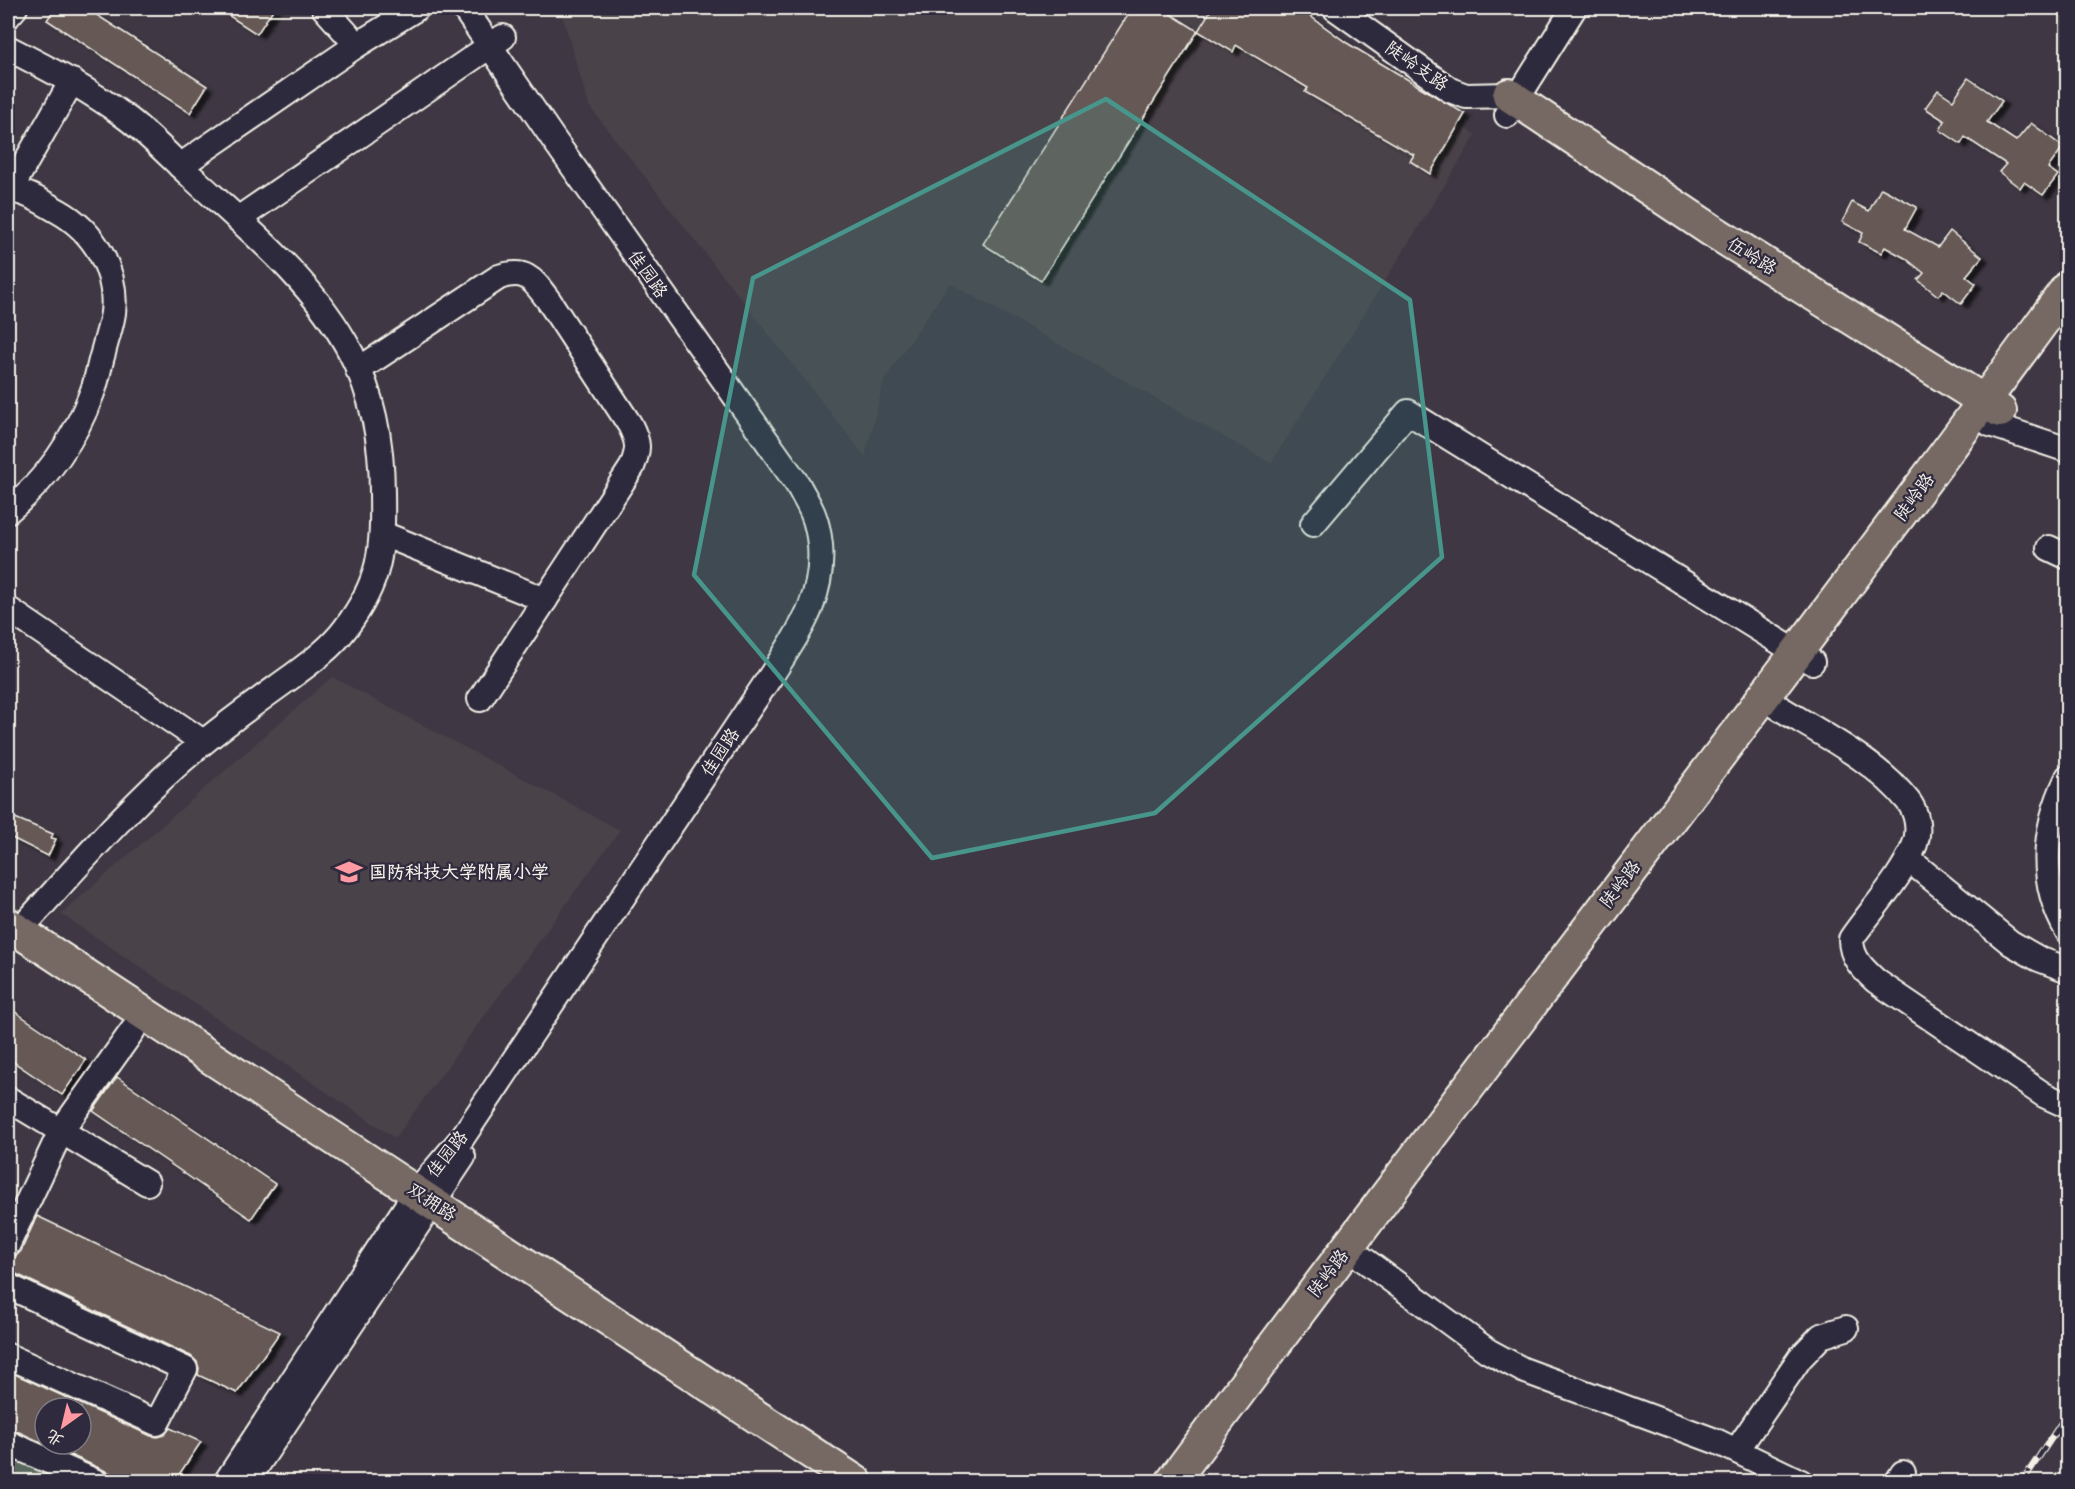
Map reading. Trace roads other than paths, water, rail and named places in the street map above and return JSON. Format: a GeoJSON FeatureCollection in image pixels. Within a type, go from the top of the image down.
{"type":"FeatureCollection","features":[{"type":"Feature","properties":{"kind":"main road","name":"伍岭路"},"geometry":{"type":"LineString","coordinates":[[1508,105],[1711,230],[1987,412]]}},
{"type":"Feature","properties":{"kind":"main road","name":"陡岭路"},"geometry":{"type":"LineString","coordinates":[[1172,1482],[1804,657],[1987,412],[2067,287]]}},
{"type":"Feature","properties":{"kind":"main road","name":"陡岭路"},"geometry":{"type":"LineString","coordinates":[[1987,412],[2067,320]]}},
{"type":"Feature","properties":{"kind":"main road","name":"陡岭路"},"geometry":{"type":"LineString","coordinates":[[1197,1482],[1779,707],[1804,657]]}},
{"type":"Feature","properties":{"kind":"main road","name":"双拥路"},"geometry":{"type":"LineString","coordinates":[[11,934],[418,1206],[818,1482]]}},
{"type":"Feature","properties":{"kind":"main road","name":"双拥路"},"geometry":{"type":"LineString","coordinates":[[11,934],[133,1030],[418,1206],[856,1482]]}},
{"type":"Feature","properties":{"kind":"street"},"geometry":{"type":"LineString","coordinates":[[8,16],[15,8]]}},
{"type":"Feature","properties":{"kind":"street"},"geometry":{"type":"LineString","coordinates":[[324,8],[357,45]]}},
{"type":"Feature","properties":{"kind":"street"},"geometry":{"type":"LineString","coordinates":[[180,166],[357,45],[417,8]]}},
{"type":"Feature","properties":{"kind":"street","name":"佳园路"},"geometry":{"type":"LineString","coordinates":[[226,1482],[810,639],[827,605],[833,584],[833,534],[826,508],[810,478],[572,138],[497,41],[464,8]]}},
{"type":"Feature","properties":{"kind":"street","name":"佳园路"},"geometry":{"type":"LineString","coordinates":[[484,8],[497,41]]}},
{"type":"Feature","properties":{"kind":"street","name":"陡岭支路"},"geometry":{"type":"LineString","coordinates":[[1335,8],[1450,90],[1466,96],[1508,105]]}},
{"type":"Feature","properties":{"kind":"street"},"geometry":{"type":"LineString","coordinates":[[1508,105],[1563,8]]}},
{"type":"Feature","properties":{"kind":"street"},"geometry":{"type":"LineString","coordinates":[[1508,105],[1574,8]]}},
{"type":"Feature","properties":{"kind":"street"},"geometry":{"type":"LineString","coordinates":[[238,219],[497,41]]}},
{"type":"Feature","properties":{"kind":"street"},"geometry":{"type":"LineString","coordinates":[[8,48],[72,81],[130,120],[280,260],[321,307],[351,352],[369,395],[378,431],[382,467],[383,534],[377,572],[363,603],[343,632],[317,657],[203,742],[120,819],[11,934]]}},
{"type":"Feature","properties":{"kind":"street"},"geometry":{"type":"LineString","coordinates":[[8,511],[48,471],[76,427],[93,392],[113,313],[112,283],[100,251],[75,220],[32,196],[9,190],[72,81]]}},
{"type":"Feature","properties":{"kind":"street"},"geometry":{"type":"LineString","coordinates":[[358,370],[499,277],[513,272],[524,275],[534,282],[630,425],[637,440],[638,449],[632,467],[480,699]]}},
{"type":"Feature","properties":{"kind":"street"},"geometry":{"type":"LineString","coordinates":[[1313,524],[1408,412],[1804,657]]}},
{"type":"Feature","properties":{"kind":"street"},"geometry":{"type":"LineString","coordinates":[[1987,412],[2067,450]]}},
{"type":"Feature","properties":{"kind":"street"},"geometry":{"type":"LineString","coordinates":[[383,534],[545,600]]}},
{"type":"Feature","properties":{"kind":"street"},"geometry":{"type":"LineString","coordinates":[[8,609],[203,742]]}},
{"type":"Feature","properties":{"kind":"street"},"geometry":{"type":"LineString","coordinates":[[1779,707],[1868,762],[1909,802],[1918,821],[1916,842],[1908,859],[1851,939],[1851,950],[1862,967],[1876,981],[2044,1095],[2067,1106]]}},
{"type":"Feature","properties":{"kind":"street"},"geometry":{"type":"LineString","coordinates":[[2067,777],[2051,820],[2046,867],[2049,887],[2058,916],[2067,932]]}},
{"type":"Feature","properties":{"kind":"street"},"geometry":{"type":"LineString","coordinates":[[1908,859],[2012,943],[2038,959],[2067,970]]}},
{"type":"Feature","properties":{"kind":"street"},"geometry":{"type":"LineString","coordinates":[[8,1244],[61,1131],[133,1030]]}},
{"type":"Feature","properties":{"kind":"street"},"geometry":{"type":"LineString","coordinates":[[8,1099],[147,1183]]}},
{"type":"Feature","properties":{"kind":"street","name":"佳园路"},"geometry":{"type":"LineString","coordinates":[[246,1482],[418,1206]]}},
{"type":"Feature","properties":{"kind":"street"},"geometry":{"type":"LineString","coordinates":[[1363,1259],[1488,1350],[1523,1370],[1718,1442],[1801,1482]]}},
{"type":"Feature","properties":{"kind":"street"},"geometry":{"type":"LineString","coordinates":[[8,1286],[185,1369],[158,1423],[8,1356]]}},
{"type":"Feature","properties":{"kind":"street"},"geometry":{"type":"LineString","coordinates":[[1737,1450],[1800,1358],[1821,1336],[1846,1328]]}},
{"type":"Feature","properties":{"kind":"street"},"geometry":{"type":"LineString","coordinates":[[8,1443],[96,1482]]}},
{"type":"Feature","properties":{"kind":"railway"},"geometry":{"type":"LineString","coordinates":[[2022,1482],[2068,1413]]}},
{"type":"Feature","properties":{"kind":"place","name":"国防科技大学附属小学"},"geometry":{"type":"Point","coordinates":[349,872]}}]}
